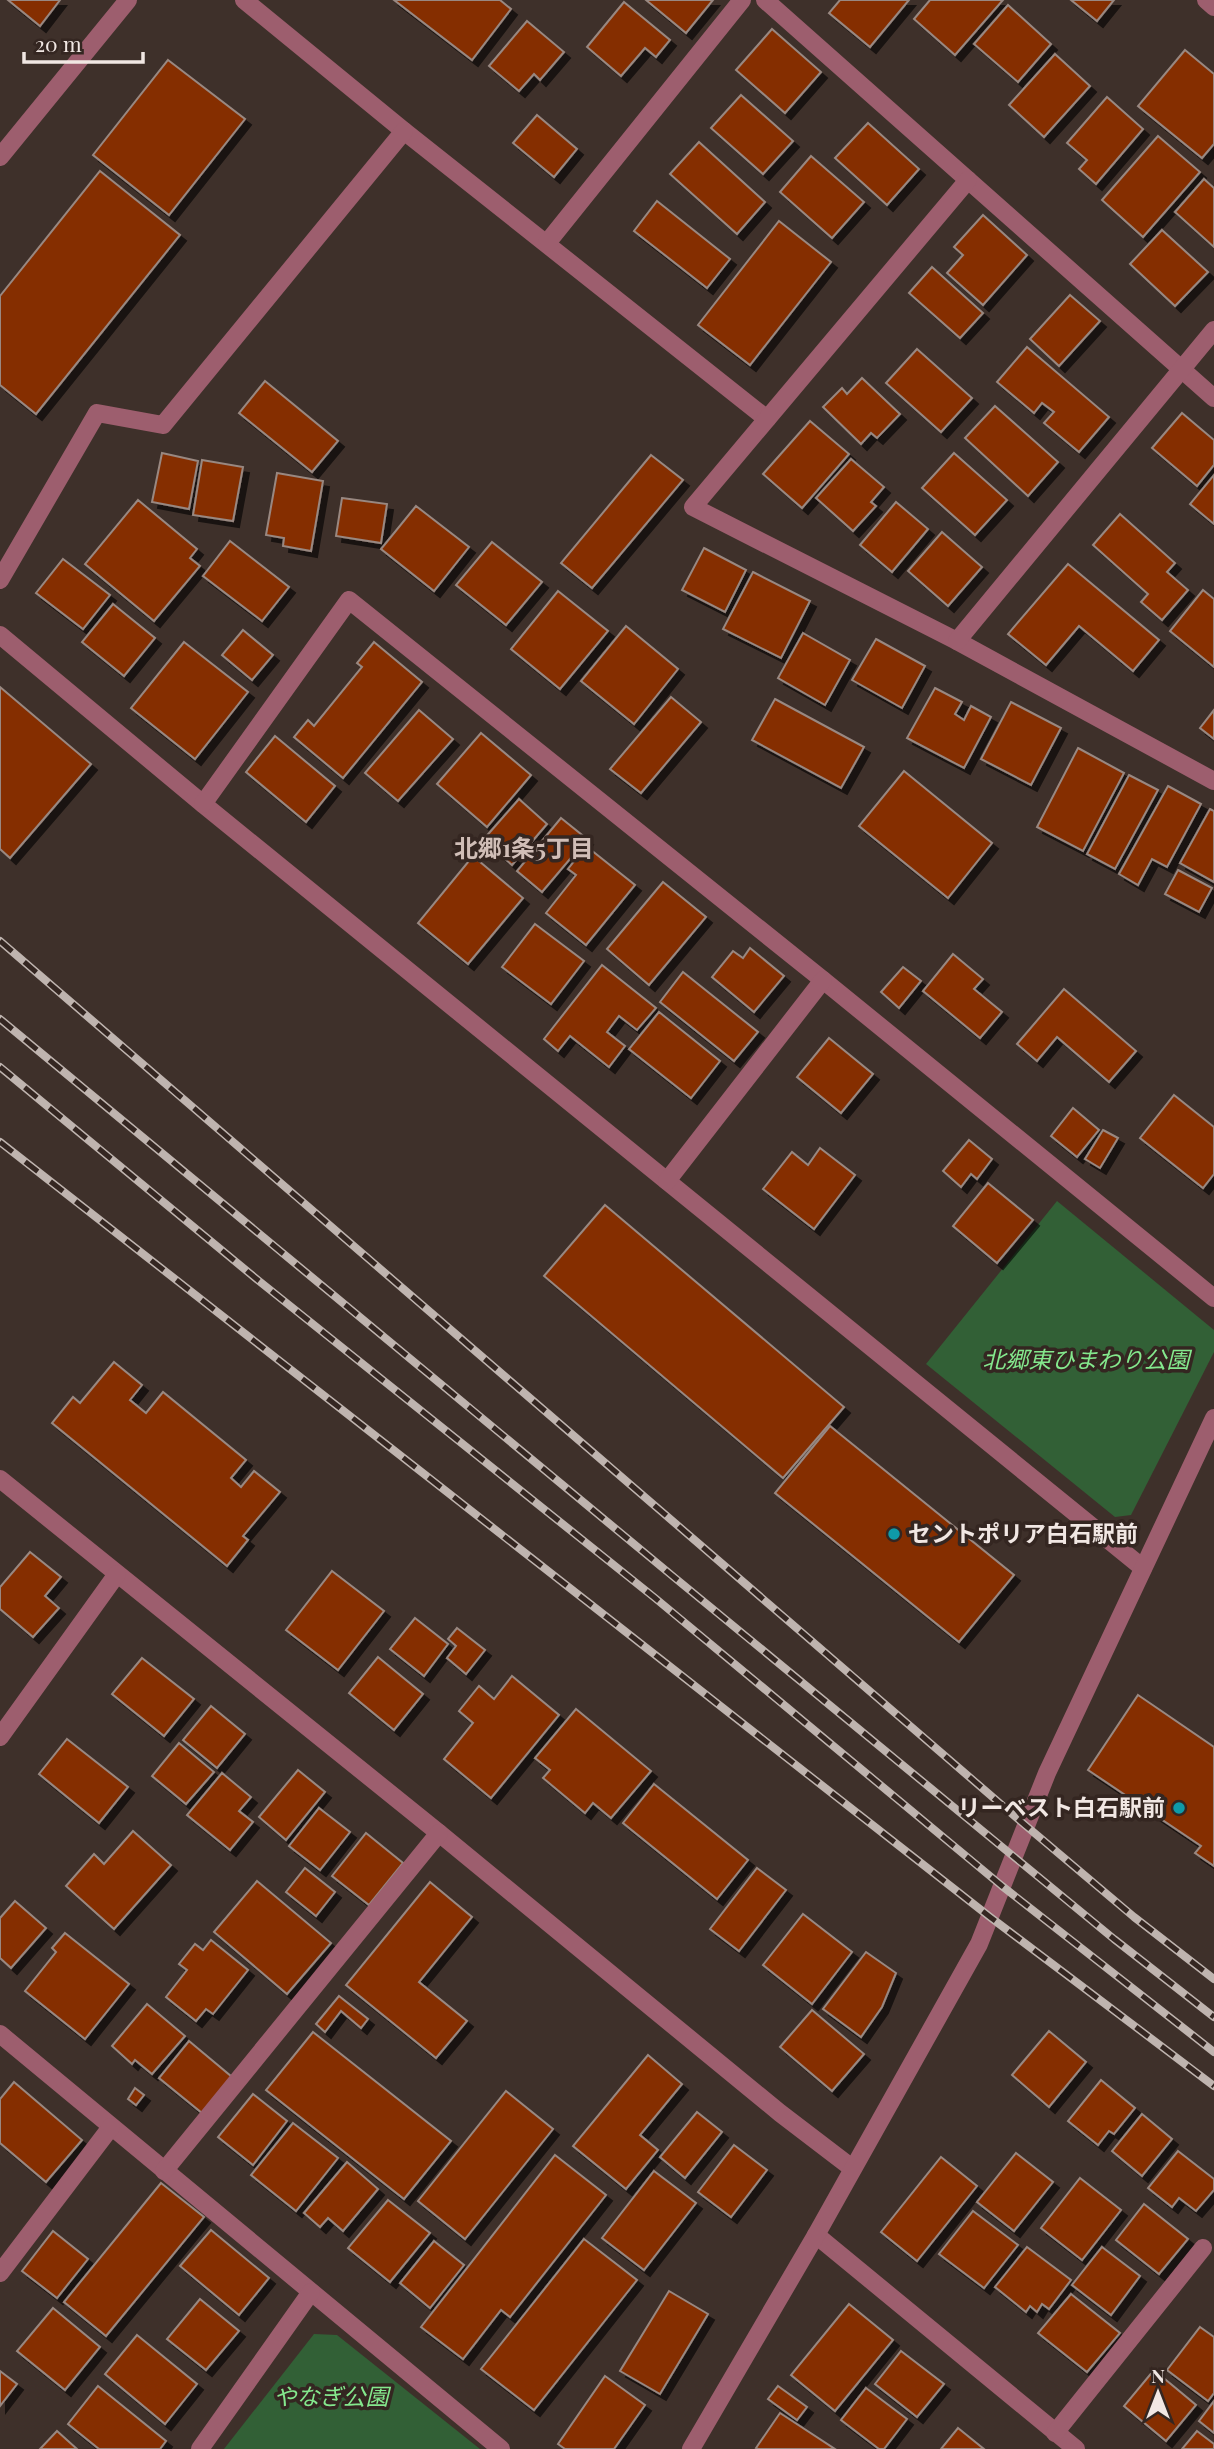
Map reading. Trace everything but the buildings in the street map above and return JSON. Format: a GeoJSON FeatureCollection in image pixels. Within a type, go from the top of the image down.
{"type":"FeatureCollection","features":[{"type":"Feature","properties":{"kind":"street"},"geometry":{"type":"LineString","coordinates":[[0,157],[128,0]]}},
{"type":"Feature","properties":{"kind":"street"},"geometry":{"type":"LineString","coordinates":[[244,0],[404,131],[767,419]]}},
{"type":"Feature","properties":{"kind":"street"},"geometry":{"type":"LineString","coordinates":[[547,243],[742,0]]}},
{"type":"Feature","properties":{"kind":"street"},"geometry":{"type":"LineString","coordinates":[[765,0],[1214,398]]}},
{"type":"Feature","properties":{"kind":"street"},"geometry":{"type":"LineString","coordinates":[[1206,0],[1214,7]]}},
{"type":"Feature","properties":{"kind":"street"},"geometry":{"type":"LineString","coordinates":[[0,580],[97,413],[163,425],[404,131]]}},
{"type":"Feature","properties":{"kind":"street"},"geometry":{"type":"LineString","coordinates":[[968,180],[692,507],[957,641],[1214,781]]}},
{"type":"Feature","properties":{"kind":"street"},"geometry":{"type":"LineString","coordinates":[[957,641],[1214,330]]}},
{"type":"Feature","properties":{"kind":"street"},"geometry":{"type":"LineString","coordinates":[[203,804],[349,600],[1214,1298]]}},
{"type":"Feature","properties":{"kind":"street"},"geometry":{"type":"LineString","coordinates":[[0,635],[203,804],[1143,1567]]}},
{"type":"Feature","properties":{"kind":"street"},"geometry":{"type":"LineString","coordinates":[[667,1181],[823,980]]}},
{"type":"Feature","properties":{"kind":"street"},"geometry":{"type":"LineString","coordinates":[[691,2449],[816,2235],[979,1944],[1047,1773],[1214,1418]]}},
{"type":"Feature","properties":{"kind":"street"},"geometry":{"type":"LineString","coordinates":[[0,1479],[439,1833],[779,2113],[852,2168]]}},
{"type":"Feature","properties":{"kind":"street"},"geometry":{"type":"LineString","coordinates":[[0,1737],[117,1574]]}},
{"type":"Feature","properties":{"kind":"street"},"geometry":{"type":"LineString","coordinates":[[164,2171],[439,1833]]}},
{"type":"Feature","properties":{"kind":"street"},"geometry":{"type":"LineString","coordinates":[[0,2034],[501,2449]]}},
{"type":"Feature","properties":{"kind":"street"},"geometry":{"type":"LineString","coordinates":[[0,2273],[111,2127]]}},
{"type":"Feature","properties":{"kind":"street"},"geometry":{"type":"LineString","coordinates":[[816,2235],[1076,2449]]}},
{"type":"Feature","properties":{"kind":"street"},"geometry":{"type":"LineString","coordinates":[[1055,2433],[1203,2248]]}},
{"type":"Feature","properties":{"kind":"street"},"geometry":{"type":"LineString","coordinates":[[200,2449],[311,2292]]}},
{"type":"Feature","properties":{"kind":"green space","name":"北郷東ひまわり公園"},"geometry":{"type":"Polygon","coordinates":[[[1057,1201],[1214,1330],[1214,1352],[1131,1515],[1115,1517],[926,1364],[1057,1201]]]}},
{"type":"Feature","properties":{"kind":"green space","name":"やなぎ公園"},"geometry":{"type":"Polygon","coordinates":[[[314,2334],[337,2335],[480,2449],[224,2449],[314,2334]]]}},
{"type":"Feature","properties":{"kind":"railway"},"geometry":{"type":"LineString","coordinates":[[0,941],[1025,1825],[1134,1917],[1214,1979]]}},
{"type":"Feature","properties":{"kind":"railway"},"geometry":{"type":"LineString","coordinates":[[0,1019],[1114,1939],[1214,2017]]}},
{"type":"Feature","properties":{"kind":"railway"},"geometry":{"type":"LineString","coordinates":[[0,1067],[259,1281],[655,1598],[1002,1886],[1214,2052]]}},
{"type":"Feature","properties":{"kind":"railway"},"geometry":{"type":"LineString","coordinates":[[0,1142],[990,1917],[1214,2086]]}},
{"type":"Feature","properties":{"kind":"place","name":"セントポリア白石駅前"},"geometry":{"type":"Point","coordinates":[894,1534]}},
{"type":"Feature","properties":{"kind":"place","name":"リーベスト白石駅前"},"geometry":{"type":"Point","coordinates":[1179,1808]}},
{"type":"Feature","properties":{"kind":"district","name":"北郷1条5丁目"},"geometry":{"type":"Point","coordinates":[524,849]}}]}
